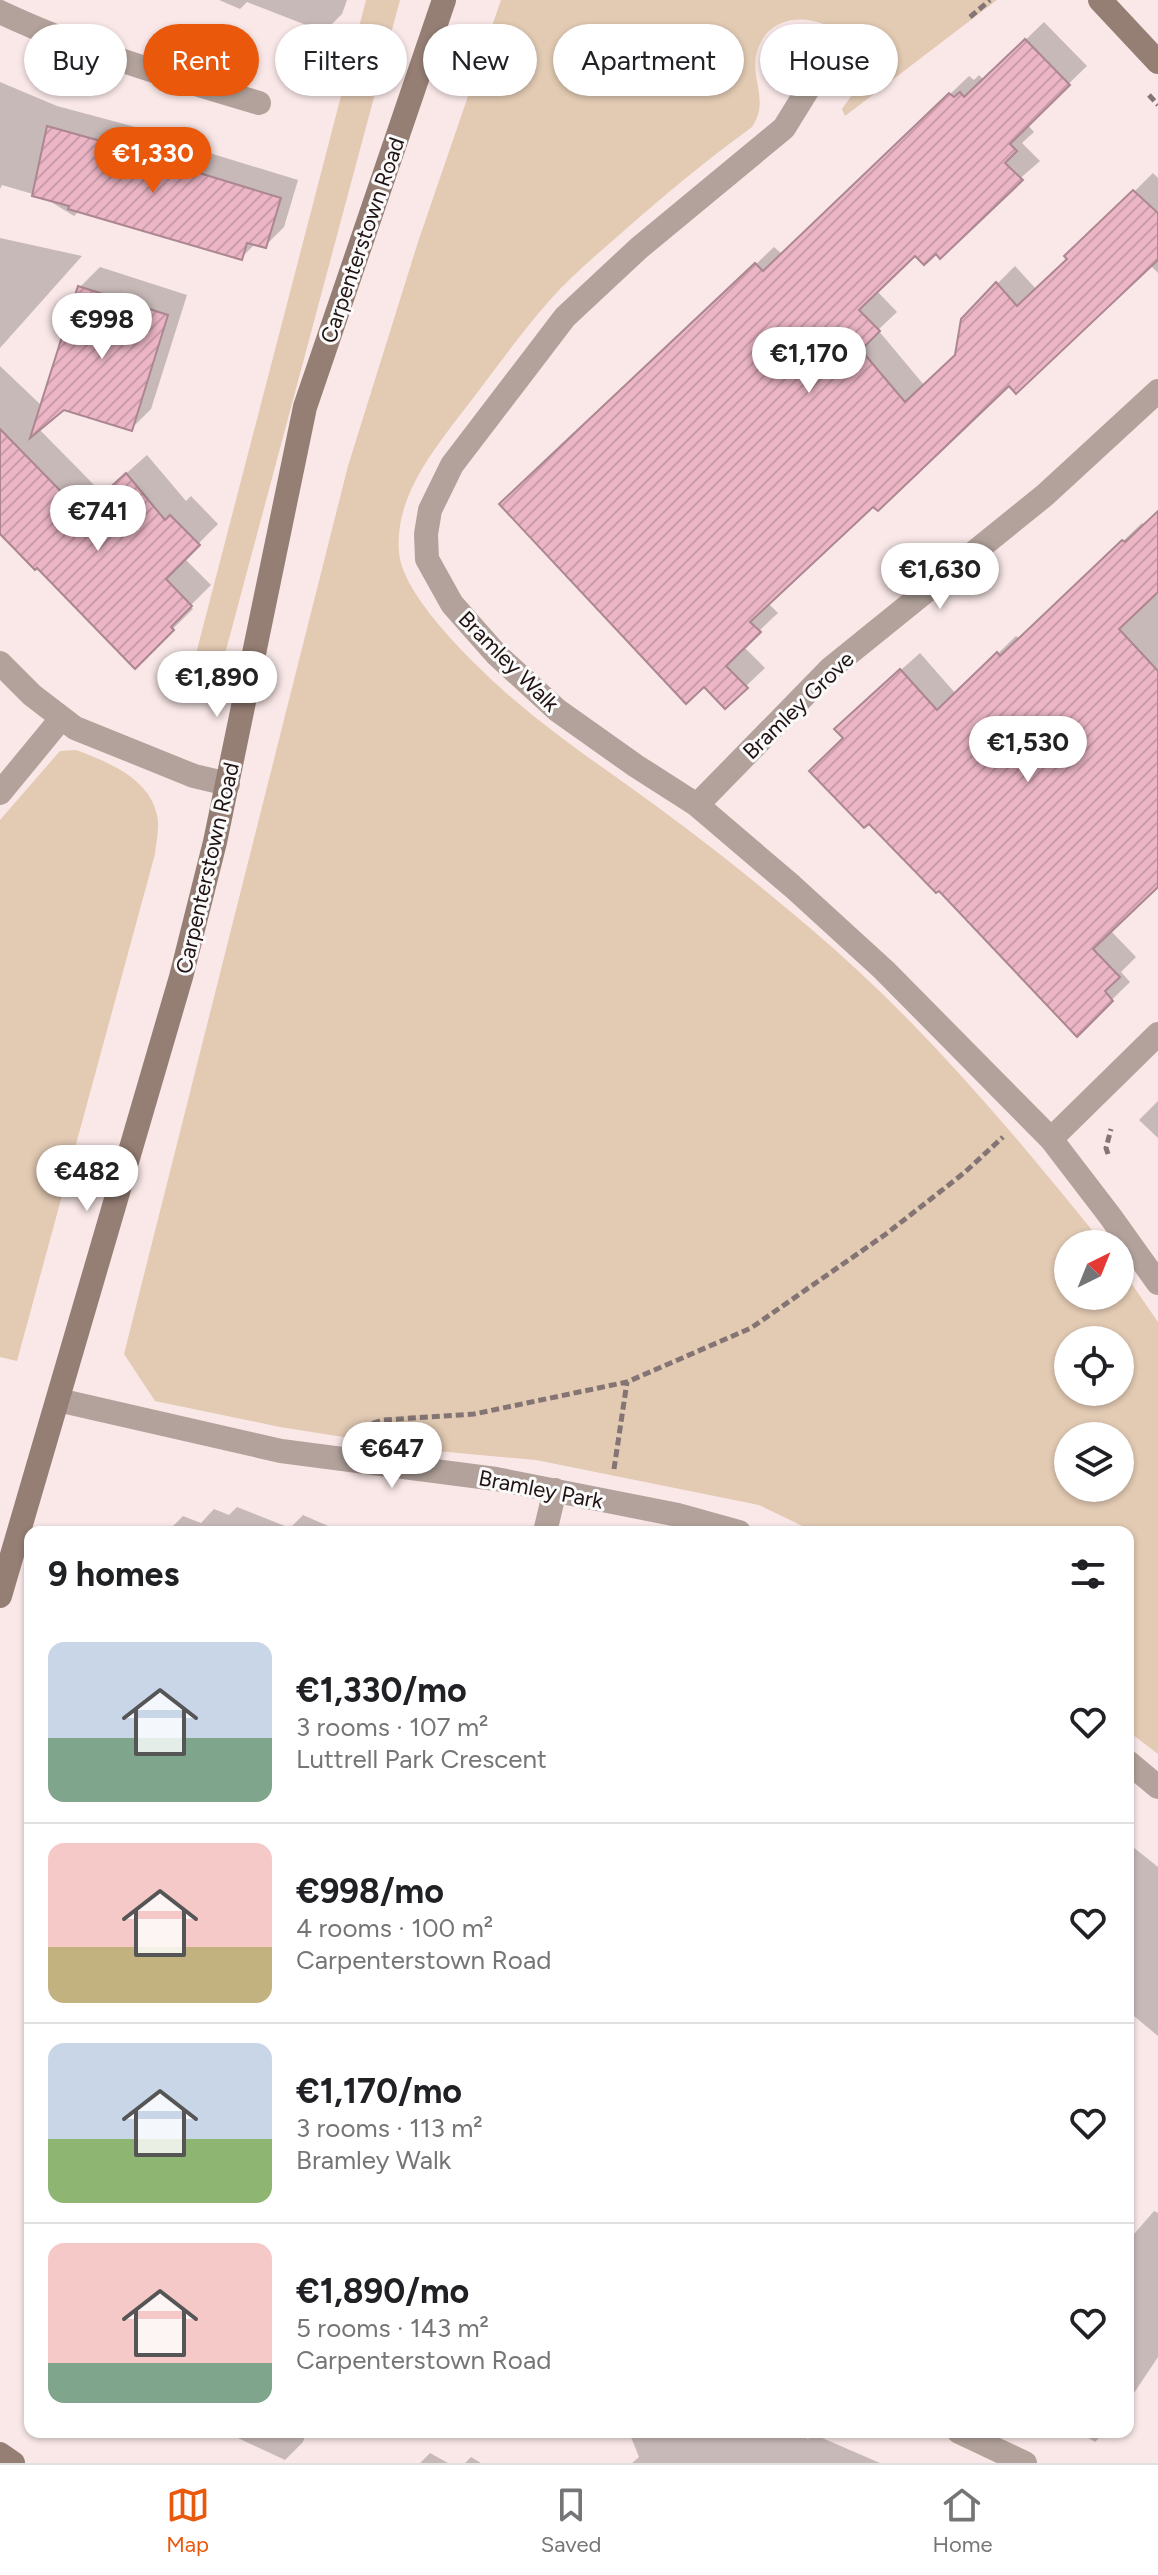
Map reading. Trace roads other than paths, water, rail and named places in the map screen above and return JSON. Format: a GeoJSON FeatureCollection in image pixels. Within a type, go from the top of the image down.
{"type":"FeatureCollection","features":[{"type":"Feature","properties":{"kind":"street"},"geometry":{"type":"LineString","coordinates":[[4,0],[0,10],[55,37],[259,103]]}},
{"type":"Feature","properties":{"kind":"street","name":"Carpenterstown Road"},"geometry":{"type":"LineString","coordinates":[[0,1596],[181,977],[228,784],[305,407],[444,0]]}},
{"type":"Feature","properties":{"kind":"street"},"geometry":{"type":"LineString","coordinates":[[1100,0],[1158,62]]}},
{"type":"Feature","properties":{"kind":"street","name":"Bramley Walk"},"geometry":{"type":"LineString","coordinates":[[804,96],[784,128],[639,248],[565,317],[452,465],[430,510],[426,534],[427,559],[452,604],[497,655],[562,714],[697,805],[881,967],[1051,1139],[1158,1283]]}},
{"type":"Feature","properties":{"kind":"street","name":"Bramley Grove"},"geometry":{"type":"LineString","coordinates":[[697,805],[831,668],[1045,495],[1158,391]]}},
{"type":"Feature","properties":{"kind":"street"},"geometry":{"type":"LineString","coordinates":[[0,663],[60,720],[75,728],[194,776],[228,784]]}},
{"type":"Feature","properties":{"kind":"street"},"geometry":{"type":"LineString","coordinates":[[0,793],[60,720]]}},
{"type":"Feature","properties":{"kind":"street"},"geometry":{"type":"LineString","coordinates":[[1051,1139],[1158,1034]]}},
{"type":"Feature","properties":{"kind":"street","name":"Bramley Park"},"geometry":{"type":"LineString","coordinates":[[58,1400],[281,1451],[496,1479],[678,1515],[717,1526]]}},
{"type":"Feature","properties":{"kind":"street"},"geometry":{"type":"LineString","coordinates":[[546,1526],[555,1490]]}},
{"type":"Feature","properties":{"kind":"street"},"geometry":{"type":"LineString","coordinates":[[1134,1767],[1158,1787]]}},
{"type":"Feature","properties":{"kind":"street"},"geometry":{"type":"LineString","coordinates":[[972,2438],[1025,2463]]}},
{"type":"Feature","properties":{"kind":"street"},"geometry":{"type":"LineString","coordinates":[[0,2454],[13,2463]]}}]}
